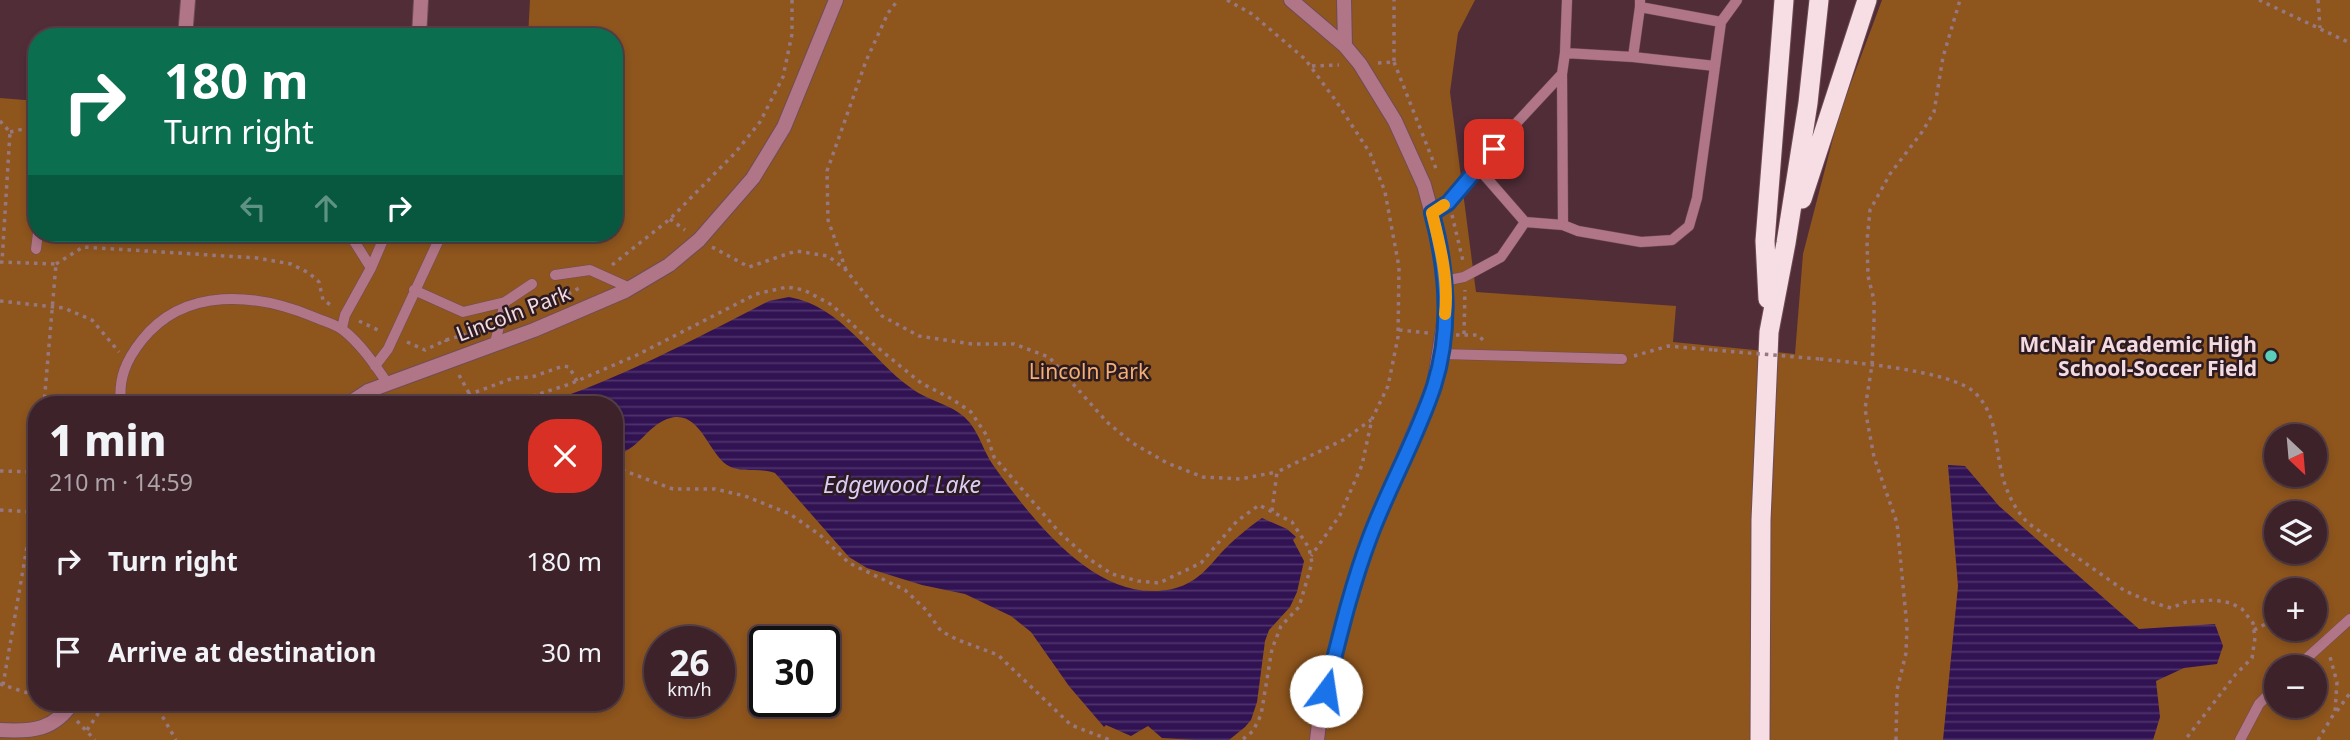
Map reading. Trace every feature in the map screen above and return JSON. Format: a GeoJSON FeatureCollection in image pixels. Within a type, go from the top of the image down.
{"type":"FeatureCollection","features":[{"type":"Feature","properties":{"kind":"highway"},"geometry":{"type":"LineString","coordinates":[[1760,740],[1761,520],[1769,332],[1765,241],[1784,0]]}},
{"type":"Feature","properties":{"kind":"highway"},"geometry":{"type":"LineString","coordinates":[[1769,332],[1787,243],[1810,90],[1819,0]]}},
{"type":"Feature","properties":{"kind":"highway"},"geometry":{"type":"LineString","coordinates":[[1787,243],[1867,0]]}},
{"type":"Feature","properties":{"kind":"street"},"geometry":{"type":"LineString","coordinates":[[186,28],[188,0]]}},
{"type":"Feature","properties":{"kind":"street"},"geometry":{"type":"LineString","coordinates":[[419,28],[421,0]]}},
{"type":"Feature","properties":{"kind":"street","name":"Lincoln Park"},"geometry":{"type":"LineString","coordinates":[[360,396],[452,358],[534,330],[630,288],[669,265],[699,240],[753,178],[784,127],[836,0]]}},
{"type":"Feature","properties":{"kind":"street"},"geometry":{"type":"LineString","coordinates":[[1291,0],[1345,46],[1360,64],[1395,121],[1424,185],[1441,247],[1447,303],[1434,385],[1370,537],[1320,715],[1317,740]]}},
{"type":"Feature","properties":{"kind":"street"},"geometry":{"type":"LineString","coordinates":[[1344,0],[1345,46]]}},
{"type":"Feature","properties":{"kind":"street"},"geometry":{"type":"LineString","coordinates":[[0,730],[22,731],[46,727],[67,711]]}},
{"type":"Feature","properties":{"kind":"street"},"geometry":{"type":"LineString","coordinates":[[0,730],[25,740]]}},
{"type":"Feature","properties":{"kind":"lane"},"geometry":{"type":"LineString","coordinates":[[1563,225],[1562,74],[1567,0]]}},
{"type":"Feature","properties":{"kind":"lane"},"geometry":{"type":"LineString","coordinates":[[1478,168],[1525,222],[1563,225],[1578,231],[1641,242],[1672,240],[1689,226],[1697,198],[1721,22],[1737,0]]}},
{"type":"Feature","properties":{"kind":"lane"},"geometry":{"type":"LineString","coordinates":[[1633,57],[1640,4],[1721,22]]}},
{"type":"Feature","properties":{"kind":"lane"},"geometry":{"type":"LineString","coordinates":[[1565,53],[1715,66]]}},
{"type":"Feature","properties":{"kind":"lane"},"geometry":{"type":"LineString","coordinates":[[1432,213],[1448,203],[1562,74]]}},
{"type":"Feature","properties":{"kind":"lane"},"geometry":{"type":"LineString","coordinates":[[1444,281],[1464,277],[1501,257],[1525,222]]}},
{"type":"Feature","properties":{"kind":"lane"},"geometry":{"type":"LineString","coordinates":[[36,249],[37,242]]}},
{"type":"Feature","properties":{"kind":"lane"},"geometry":{"type":"LineString","coordinates":[[355,242],[371,268]]}},
{"type":"Feature","properties":{"kind":"lane"},"geometry":{"type":"LineString","coordinates":[[342,328],[345,315],[382,242]]}},
{"type":"Feature","properties":{"kind":"lane"},"geometry":{"type":"LineString","coordinates":[[375,366],[388,349],[438,242]]}},
{"type":"Feature","properties":{"kind":"lane"},"geometry":{"type":"LineString","coordinates":[[555,275],[590,270],[630,288]]}},
{"type":"Feature","properties":{"kind":"lane"},"geometry":{"type":"LineString","coordinates":[[414,290],[463,312],[505,302],[533,284]]}},
{"type":"Feature","properties":{"kind":"lane"},"geometry":{"type":"LineString","coordinates":[[120,396],[119,386],[130,355],[152,328],[184,307],[211,300],[256,299],[342,328],[388,384]]}},
{"type":"Feature","properties":{"kind":"lane"},"geometry":{"type":"LineString","coordinates":[[495,343],[505,302]]}},
{"type":"Feature","properties":{"kind":"lane"},"geometry":{"type":"LineString","coordinates":[[1441,354],[1622,359]]}},
{"type":"Feature","properties":{"kind":"lane"},"geometry":{"type":"LineString","coordinates":[[2310,655],[2350,619]]}},
{"type":"Feature","properties":{"kind":"lane"},"geometry":{"type":"LineString","coordinates":[[2240,740],[2264,699]]}},
{"type":"Feature","properties":{"kind":"path"},"geometry":{"type":"LineString","coordinates":[[670,219],[760,122],[783,77],[792,34],[792,0]]}},
{"type":"Feature","properties":{"kind":"path"},"geometry":{"type":"LineString","coordinates":[[846,270],[828,220],[827,170],[866,61],[888,13],[898,0]]}},
{"type":"Feature","properties":{"kind":"path"},"geometry":{"type":"LineString","coordinates":[[1227,0],[1252,14],[1305,59],[1370,153],[1385,192],[1399,267],[1398,337],[1388,386],[1372,419],[1362,465],[1340,515],[1311,556]]}},
{"type":"Feature","properties":{"kind":"path"},"geometry":{"type":"LineString","coordinates":[[1896,740],[1896,699],[1906,653],[1907,627],[1897,523],[1874,457],[1865,410],[1872,365],[1874,300],[1868,276],[1867,241],[1870,210],[1890,174],[1934,112],[1943,57],[1961,0]]}},
{"type":"Feature","properties":{"kind":"path"},"geometry":{"type":"LineString","coordinates":[[2318,0],[2320,28]]}},
{"type":"Feature","properties":{"kind":"path"},"geometry":{"type":"LineString","coordinates":[[2263,1],[2350,43]]}},
{"type":"Feature","properties":{"kind":"path"},"geometry":{"type":"LineString","coordinates":[[0,121],[10,132],[1,262],[56,264],[83,247],[257,258],[291,264],[320,282],[323,300],[345,315],[425,350],[446,340],[467,394]]}},
{"type":"Feature","properties":{"kind":"path"},"geometry":{"type":"LineString","coordinates":[[10,132],[28,128]]}},
{"type":"Feature","properties":{"kind":"path"},"geometry":{"type":"LineString","coordinates":[[699,240],[749,267],[796,251],[828,256],[846,270],[882,316],[919,336],[972,344],[1014,344],[1049,358],[1072,380],[1107,422],[1130,442],[1167,463],[1203,477],[1240,479],[1277,472],[1343,440],[1372,419]]}},
{"type":"Feature","properties":{"kind":"path"},"geometry":{"type":"LineString","coordinates":[[45,396],[56,264]]}},
{"type":"Feature","properties":{"kind":"path"},"geometry":{"type":"LineString","coordinates":[[532,396],[578,381],[636,355],[756,294],[788,287],[804,290],[832,305],[872,343],[921,383],[971,412],[986,436],[994,457],[1059,533],[1112,574],[1159,583],[1201,563],[1237,521],[1259,505],[1272,511],[1292,522],[1309,548],[1312,562],[1299,607],[1281,626],[1272,649],[1261,715],[1242,740]]}},
{"type":"Feature","properties":{"kind":"path"},"geometry":{"type":"LineString","coordinates":[[0,301],[64,307],[92,320],[128,362]]}},
{"type":"Feature","properties":{"kind":"path"},"geometry":{"type":"LineString","coordinates":[[1622,359],[1668,346],[1820,359],[1944,378],[1974,392],[1991,417],[1999,469],[2015,509],[2028,523],[2125,591],[2151,603],[2171,608],[2186,603],[2214,600],[2231,603],[2242,609],[2253,623],[2255,638],[2252,657],[2185,740]]}},
{"type":"Feature","properties":{"kind":"path"},"geometry":{"type":"LineString","coordinates":[[462,396],[563,366],[569,367],[578,381]]}},
{"type":"Feature","properties":{"kind":"path"},"geometry":{"type":"LineString","coordinates":[[623,470],[673,489],[715,489],[745,496],[790,514],[820,535],[849,563],[905,590],[926,610],[941,631],[998,655],[1071,724],[1110,740]]}},
{"type":"Feature","properties":{"kind":"path"},"geometry":{"type":"LineString","coordinates":[[0,471],[28,472]]}},
{"type":"Feature","properties":{"kind":"path"},"geometry":{"type":"LineString","coordinates":[[1272,511],[1277,472]]}},
{"type":"Feature","properties":{"kind":"path"},"geometry":{"type":"LineString","coordinates":[[0,510],[28,512]]}},
{"type":"Feature","properties":{"kind":"path"},"geometry":{"type":"LineString","coordinates":[[28,539],[1,685],[28,693]]}},
{"type":"Feature","properties":{"kind":"path"},"geometry":{"type":"LineString","coordinates":[[2254,630],[2264,625]]}},
{"type":"Feature","properties":{"kind":"path"},"geometry":{"type":"LineString","coordinates":[[2325,642],[2337,682],[2335,712]]}},
{"type":"Feature","properties":{"kind":"path"},"geometry":{"type":"LineString","coordinates":[[2318,740],[2350,693]]}},
{"type":"Feature","properties":{"kind":"path"},"geometry":{"type":"LineString","coordinates":[[87,730],[100,711]]}},
{"type":"Feature","properties":{"kind":"path"},"geometry":{"type":"LineString","coordinates":[[159,711],[176,740]]}},
{"type":"Feature","properties":{"kind":"path"},"geometry":{"type":"LineString","coordinates":[[76,721],[95,740]]}},
{"type":"Feature","properties":{"kind":"green space","name":"Lincoln Park"},"geometry":{"type":"Polygon","coordinates":[[[530,0],[1475,0],[1458,33],[1450,92],[1476,292],[1676,306],[1673,342],[1795,354],[1803,254],[1839,115],[1882,0],[2350,0],[2350,740],[0,740],[0,98],[28,100],[28,242],[623,242],[623,28],[528,28],[530,0]]]}},
{"type":"Feature","properties":{"kind":"water","name":"Edgewood Lake"},"geometry":{"type":"Polygon","coordinates":[[[789,297],[808,302],[825,311],[855,335],[911,388],[957,411],[970,423],[993,465],[1048,533],[1070,555],[1095,573],[1120,585],[1148,591],[1176,588],[1190,582],[1202,574],[1230,543],[1262,518],[1287,529],[1296,537],[1293,540],[1304,561],[1297,592],[1290,607],[1269,630],[1265,641],[1257,702],[1251,720],[1245,727],[1229,740],[1195,740],[1162,738],[1148,726],[1131,736],[1106,725],[1104,727],[1069,686],[1031,632],[1011,616],[965,594],[922,585],[867,568],[849,557],[775,473],[732,468],[727,465],[702,432],[687,419],[667,419],[623,452],[623,396],[566,396],[630,370],[769,301],[789,297]]]}},
{"type":"Feature","properties":{"kind":"water"},"geometry":{"type":"Polygon","coordinates":[[[1948,465],[1965,466],[1999,506],[2139,629],[2215,624],[2223,646],[2217,664],[2184,668],[2156,681],[2160,717],[2153,740],[1943,740],[1958,586],[1948,465]]]}},
{"type":"Feature","properties":{"kind":"slow traffic"},"geometry":{"type":"LineString","coordinates":[[1444,205],[1432,213],[1441,247],[1447,303],[1445,314]]}},
{"type":"Feature","properties":{"kind":"place","name":"McNair Academic High School-Soccer Field"},"geometry":{"type":"Point","coordinates":[2271,356]}},
{"type":"Feature","properties":{"kind":"route"},"geometry":{"type":"LineString","coordinates":[[1326,691],[1345,616],[1370,537],[1434,385],[1441,354],[1447,303],[1441,247],[1432,213],[1448,203],[1494,149]]}}]}
